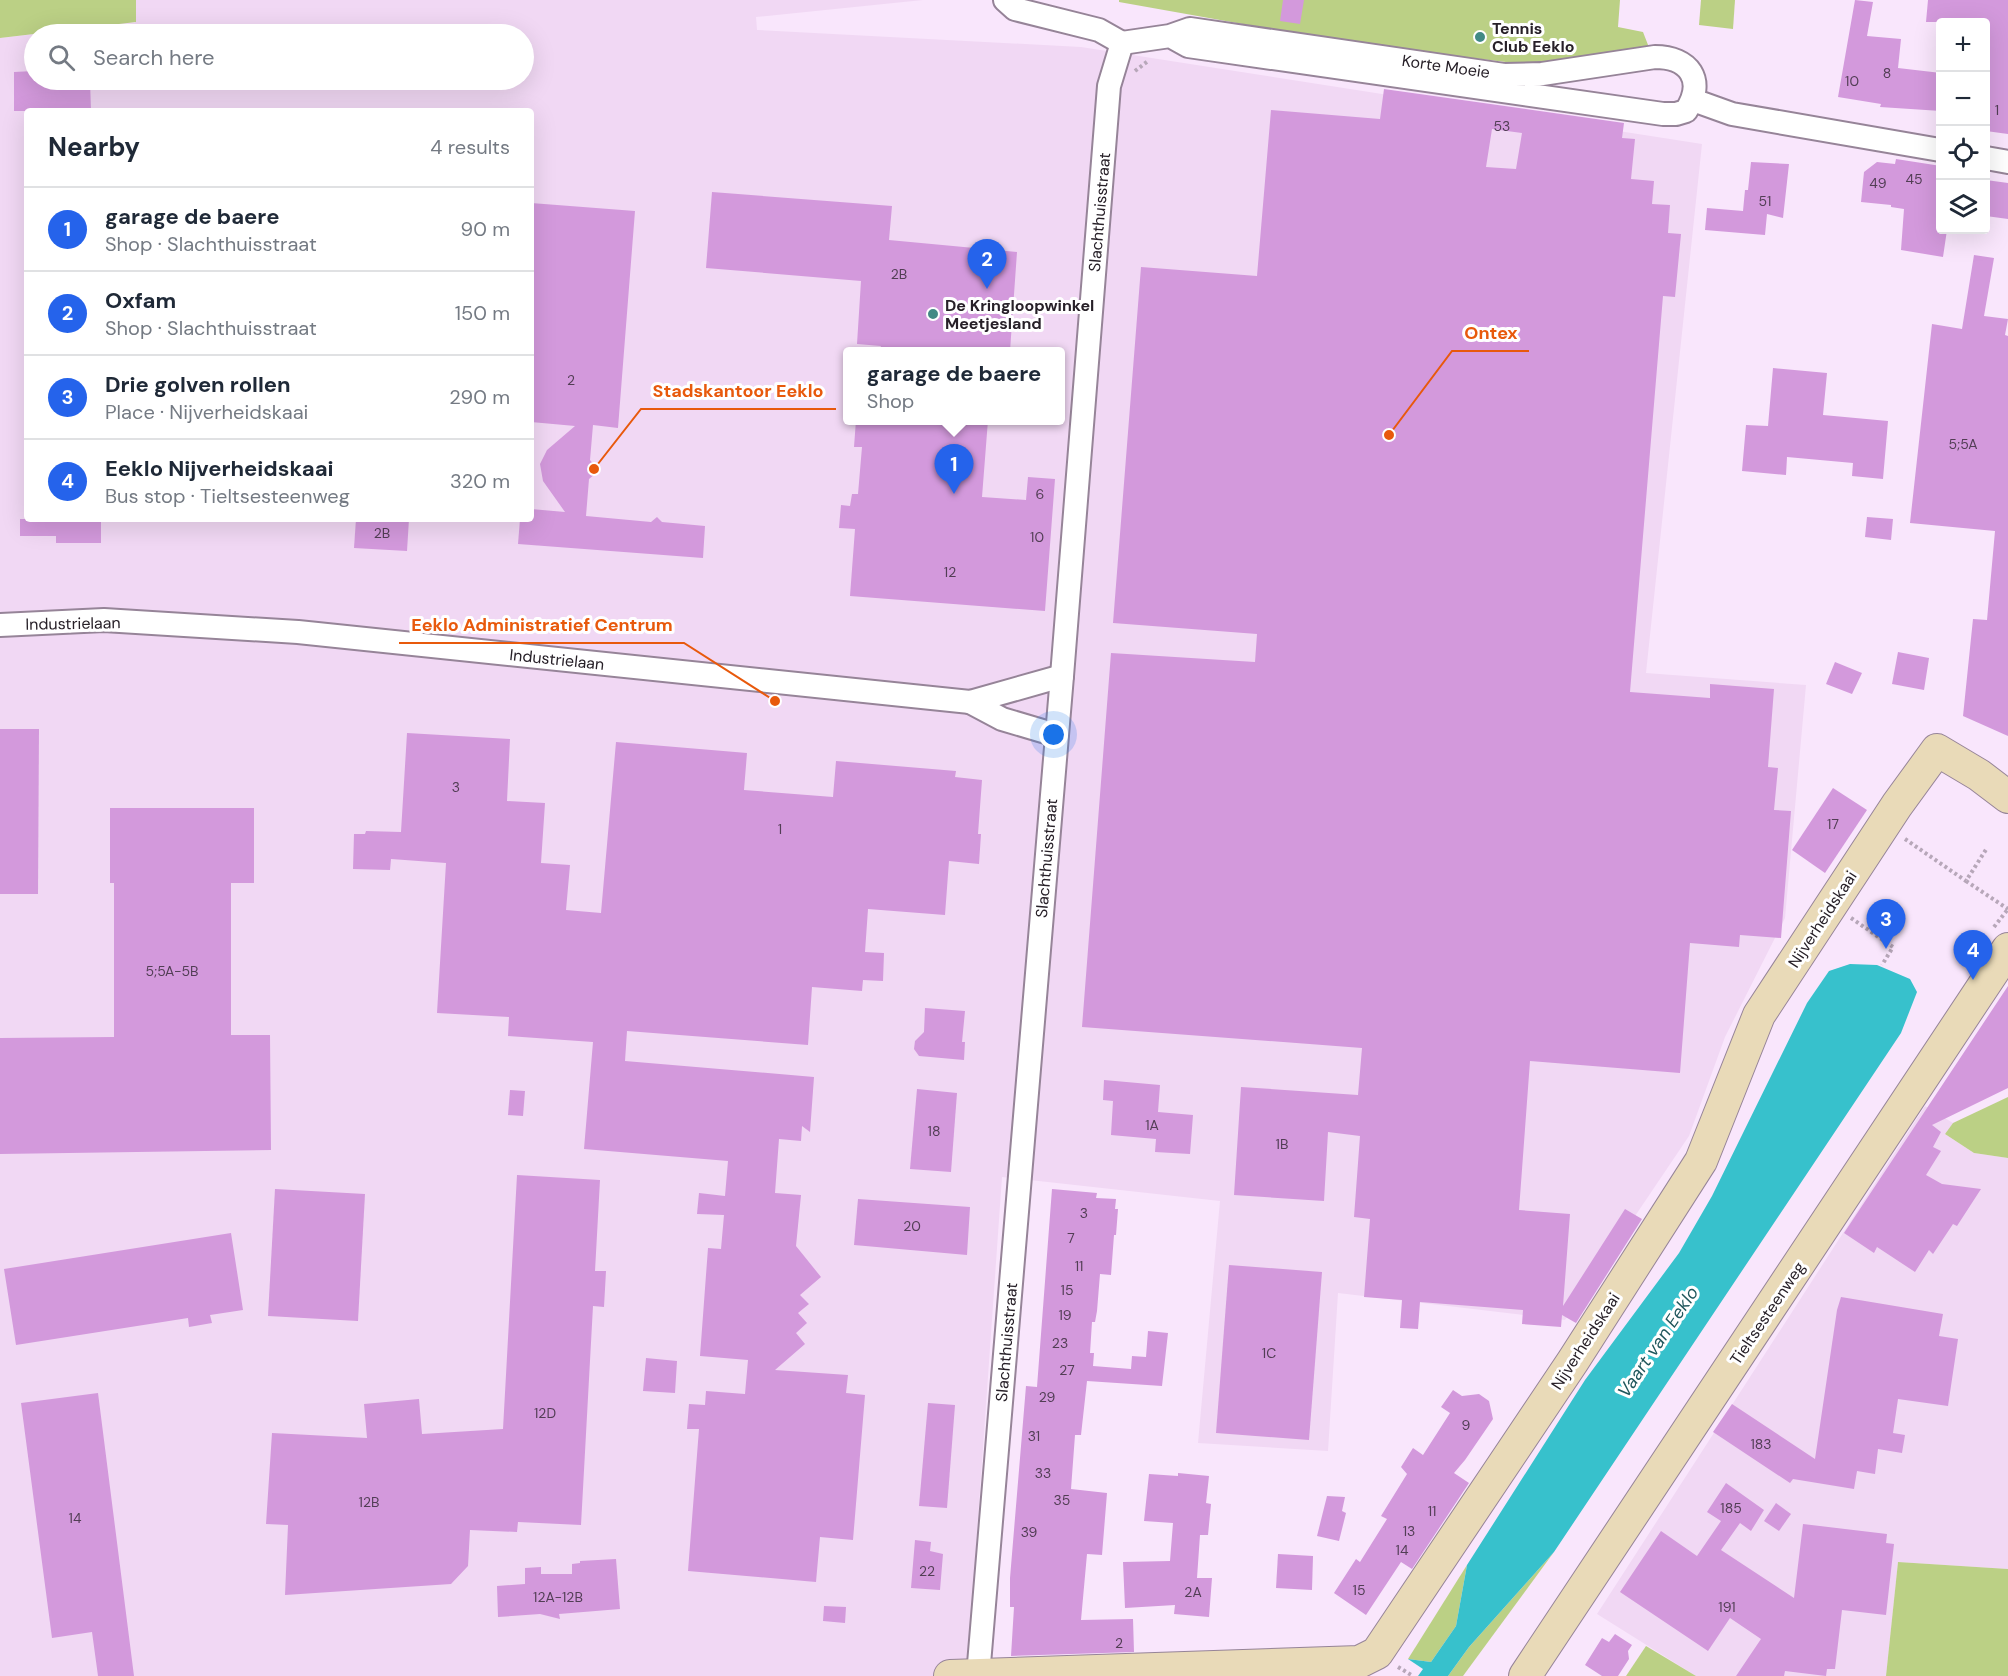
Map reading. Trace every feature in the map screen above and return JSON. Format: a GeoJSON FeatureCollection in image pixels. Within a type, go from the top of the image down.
{"type":"FeatureCollection","features":[{"type":"Feature","properties":{"kind":"street"},"geometry":{"type":"LineString","coordinates":[[1005,0],[1015,9],[1099,30],[1122,43]]}},
{"type":"Feature","properties":{"kind":"street","name":"Korte Moeie"},"geometry":{"type":"LineString","coordinates":[[1122,43],[1170,36],[1190,28],[1431,65],[1522,76],[1668,57],[1680,61],[1688,68],[1694,79],[1695,89],[1693,100],[1686,111],[1676,114],[1643,112],[1188,46],[1170,36]]}},
{"type":"Feature","properties":{"kind":"street","name":"Slachthuisstraat"},"geometry":{"type":"LineString","coordinates":[[969,1675],[1062,676],[1108,86],[1122,43]]}},
{"type":"Feature","properties":{"kind":"street"},"geometry":{"type":"LineString","coordinates":[[1693,100],[1732,114],[1936,149]]}},
{"type":"Feature","properties":{"kind":"street"},"geometry":{"type":"LineString","coordinates":[[1990,159],[2008,162]]}},
{"type":"Feature","properties":{"kind":"street","name":"Industrielaan"},"geometry":{"type":"LineString","coordinates":[[0,625],[104,620],[298,632],[970,702],[1062,676]]}},
{"type":"Feature","properties":{"kind":"street","name":"Industrielaan"},"geometry":{"type":"LineString","coordinates":[[970,702],[1002,719],[1056,735]]}},
{"type":"Feature","properties":{"kind":"street","name":"Nijverheidskaai"},"geometry":{"type":"LineString","coordinates":[[969,1675],[1357,1669],[1377,1653],[1573,1361],[1701,1161],[1759,1014],[1896,837],[1937,750],[1979,774],[2008,797]]}},
{"type":"Feature","properties":{"kind":"street","name":"Tieltsesteenweg"},"geometry":{"type":"LineString","coordinates":[[1525,1676],[2008,949]]}},
{"type":"Feature","properties":{"kind":"path"},"geometry":{"type":"LineString","coordinates":[[1108,86],[1123,81],[1161,50],[1170,36]]}},
{"type":"Feature","properties":{"kind":"path"},"geometry":{"type":"LineString","coordinates":[[1896,837],[2008,909]]}},
{"type":"Feature","properties":{"kind":"path"},"geometry":{"type":"LineString","coordinates":[[1966,881],[1987,848]]}},
{"type":"Feature","properties":{"kind":"path"},"geometry":{"type":"LineString","coordinates":[[1850,917],[1893,947],[1882,965]]}},
{"type":"Feature","properties":{"kind":"shaded area"},"geometry":{"type":"Polygon","coordinates":[[[136,0],[923,0],[756,17],[757,30],[1081,47],[1702,144],[1646,673],[1806,685],[1785,918],[1725,1037],[1689,1136],[1565,1320],[1338,1293],[1328,1451],[1198,1443],[1220,1201],[1002,1177],[967,1676],[0,1676],[0,38],[24,35],[24,90],[534,90],[534,24],[126,24],[135,23],[136,0]]]}},
{"type":"Feature","properties":{"kind":"shaded area"},"geometry":{"type":"Polygon","coordinates":[[[1925,1106],[1953,1123],[1945,1134],[1974,1153],[2008,1158],[2008,1569],[1898,1562],[1886,1676],[1696,1676],[1597,1614],[1925,1106]]]}},
{"type":"Feature","properties":{"kind":"green space"},"geometry":{"type":"Polygon","coordinates":[[[0,0],[136,0],[136,22],[24,24],[24,35],[0,38],[0,0]]]}},
{"type":"Feature","properties":{"kind":"green space","name":"Tennis Club Eeklo"},"geometry":{"type":"Polygon","coordinates":[[[1119,0],[1620,0],[1618,27],[1643,32],[1650,50],[1546,67],[1343,42],[1119,2],[1119,0]]]}},
{"type":"Feature","properties":{"kind":"green space"},"geometry":{"type":"Polygon","coordinates":[[[1701,0],[1735,0],[1733,29],[1699,25],[1701,0]]]}},
{"type":"Feature","properties":{"kind":"green space"},"geometry":{"type":"Polygon","coordinates":[[[2008,1097],[2008,1158],[1974,1153],[1945,1134],[1953,1123],[2008,1097]]]}},
{"type":"Feature","properties":{"kind":"green space"},"geometry":{"type":"Polygon","coordinates":[[[1554,1552],[1463,1676],[1448,1676],[1469,1647],[1554,1552]]]}},
{"type":"Feature","properties":{"kind":"green space"},"geometry":{"type":"Polygon","coordinates":[[[1898,1562],[2008,1569],[2008,1676],[1886,1676],[1898,1562]]]}},
{"type":"Feature","properties":{"kind":"green space"},"geometry":{"type":"Polygon","coordinates":[[[1467,1565],[1456,1626],[1431,1662],[1408,1659],[1467,1565]]]}},
{"type":"Feature","properties":{"kind":"green space"},"geometry":{"type":"Polygon","coordinates":[[[1646,1646],[1696,1676],[1626,1676],[1646,1646]]]}},
{"type":"Feature","properties":{"kind":"water","name":"Vaart van Eeklo"},"geometry":{"type":"Polygon","coordinates":[[[1850,964],[1877,965],[1910,979],[1917,992],[1901,1033],[1554,1552],[1469,1647],[1448,1676],[1418,1676],[1423,1669],[1408,1659],[1431,1662],[1456,1626],[1467,1565],[1585,1380],[1679,1253],[1712,1196],[1807,1003],[1829,971],[1850,964]]]}},
{"type":"Feature","properties":{"kind":"building"},"geometry":{"type":"Polygon","coordinates":[[[1283,0],[1304,0],[1300,24],[1280,21],[1283,0]]]}},
{"type":"Feature","properties":{"kind":"building"},"geometry":{"type":"Polygon","coordinates":[[[1855,0],[1873,2],[1867,36],[1901,39],[1898,68],[1936,72],[1936,111],[1880,107],[1881,104],[1838,97],[1855,0]]]}},
{"type":"Feature","properties":{"kind":"building"},"geometry":{"type":"Polygon","coordinates":[[[1928,0],[2008,0],[2008,134],[1990,132],[1990,18],[1936,18],[1936,22],[1926,22],[1928,0]]]}},
{"type":"Feature","properties":{"kind":"building"},"geometry":{"type":"Polygon","coordinates":[[[14,72],[24,72],[24,90],[90,90],[91,108],[24,108],[24,111],[14,111],[14,72]]]}},
{"type":"Feature","properties":{"kind":"building"},"geometry":{"type":"Polygon","coordinates":[[[1384,89],[1624,123],[1622,138],[1635,139],[1631,179],[1654,181],[1652,204],[1670,205],[1668,233],[1681,234],[1675,297],[1663,296],[1630,692],[1710,698],[1710,684],[1774,689],[1768,767],[1778,768],[1774,810],[1791,811],[1781,938],[1740,935],[1739,947],[1690,943],[1680,1073],[1530,1061],[1519,1210],[1570,1214],[1563,1306],[1625,1209],[1642,1219],[1576,1323],[1562,1315],[1561,1327],[1522,1324],[1523,1310],[1420,1302],[1418,1329],[1400,1328],[1402,1300],[1364,1297],[1370,1219],[1354,1217],[1360,1136],[1328,1132],[1324,1201],[1234,1195],[1241,1087],[1358,1095],[1362,1048],[1082,1027],[1111,653],[1255,662],[1257,634],[1113,623],[1141,267],[1257,276],[1271,110],[1380,119],[1384,89]],[[1492,129],[1486,167],[1516,169],[1522,133],[1492,129]]]}},
{"type":"Feature","properties":{"kind":"building"},"geometry":{"type":"Polygon","coordinates":[[[1896,159],[1936,165],[1936,234],[1946,234],[1943,257],[1901,250],[1904,209],[1891,207],[1891,205],[1861,202],[1864,172],[1877,162],[1895,164],[1896,159]]]}},
{"type":"Feature","properties":{"kind":"building"},"geometry":{"type":"Polygon","coordinates":[[[1751,162],[1789,164],[1783,218],[1767,214],[1765,235],[1705,230],[1707,208],[1743,211],[1751,162]]]}},
{"type":"Feature","properties":{"kind":"building"},"geometry":{"type":"Polygon","coordinates":[[[1990,181],[2008,183],[2008,219],[1990,217],[1990,181]]]}},
{"type":"Feature","properties":{"kind":"building"},"geometry":{"type":"Polygon","coordinates":[[[712,192],[892,206],[889,240],[1017,252],[1010,347],[881,347],[857,344],[861,281],[706,268],[712,192]]]}},
{"type":"Feature","properties":{"kind":"building"},"geometry":{"type":"Polygon","coordinates":[[[534,203],[635,211],[618,428],[593,425],[590,460],[596,467],[595,474],[589,479],[586,516],[651,522],[657,517],[662,522],[705,526],[703,558],[518,544],[520,522],[534,522],[534,509],[565,512],[543,481],[540,464],[547,450],[575,426],[534,422],[534,203]]]}},
{"type":"Feature","properties":{"kind":"building"},"geometry":{"type":"Polygon","coordinates":[[[1974,255],[1994,258],[1984,316],[2008,319],[2005,335],[2008,336],[2008,736],[1963,716],[1973,619],[1987,620],[1995,531],[1910,523],[1932,324],[1962,329],[1974,255]]]}},
{"type":"Feature","properties":{"kind":"building"},"geometry":{"type":"Polygon","coordinates":[[[1773,368],[1827,373],[1823,415],[1888,421],[1883,479],[1852,476],[1853,463],[1787,457],[1786,475],[1742,471],[1746,425],[1768,426],[1773,368]]]}},
{"type":"Feature","properties":{"kind":"building"},"geometry":{"type":"Polygon","coordinates":[[[856,425],[988,425],[982,497],[1026,500],[1028,477],[1055,479],[1045,611],[850,596],[855,529],[839,528],[841,505],[850,506],[852,494],[858,494],[862,447],[854,447],[856,425]]]}},
{"type":"Feature","properties":{"kind":"building"},"geometry":{"type":"Polygon","coordinates":[[[1867,517],[1893,519],[1891,540],[1865,537],[1867,517]]]}},
{"type":"Feature","properties":{"kind":"building"},"geometry":{"type":"Polygon","coordinates":[[[20,519],[24,519],[24,522],[101,522],[101,543],[56,543],[56,536],[20,536],[20,519]]]}},
{"type":"Feature","properties":{"kind":"building"},"geometry":{"type":"Polygon","coordinates":[[[356,522],[409,522],[407,551],[354,548],[356,522]]]}},
{"type":"Feature","properties":{"kind":"building"},"geometry":{"type":"Polygon","coordinates":[[[1898,652],[1929,658],[1924,690],[1892,684],[1898,652]]]}},
{"type":"Feature","properties":{"kind":"building"},"geometry":{"type":"Polygon","coordinates":[[[1835,662],[1862,673],[1852,694],[1826,684],[1835,662]]]}},
{"type":"Feature","properties":{"kind":"building"},"geometry":{"type":"Polygon","coordinates":[[[0,729],[39,729],[38,894],[0,894],[0,729]]]}},
{"type":"Feature","properties":{"kind":"building"},"geometry":{"type":"Polygon","coordinates":[[[407,733],[510,739],[507,801],[545,803],[541,863],[570,865],[566,910],[601,913],[616,742],[747,753],[744,790],[833,797],[836,761],[956,771],[955,777],[982,780],[978,834],[981,834],[979,864],[949,861],[945,915],[868,909],[865,952],[884,953],[883,981],[863,980],[862,991],[812,987],[808,1045],[627,1031],[625,1061],[814,1077],[810,1132],[802,1126],[801,1141],[779,1139],[775,1193],[801,1195],[796,1246],[821,1277],[800,1295],[809,1304],[798,1313],[807,1323],[796,1333],[805,1344],[775,1370],[848,1375],[846,1393],[865,1395],[853,1540],[820,1537],[816,1582],[688,1571],[699,1429],[687,1429],[689,1404],[705,1405],[706,1391],[745,1394],[748,1360],[700,1356],[708,1248],[721,1249],[724,1215],[697,1214],[699,1193],[725,1196],[728,1161],[584,1149],[593,1042],[508,1036],[509,1017],[437,1013],[446,863],[391,859],[390,870],[353,869],[354,834],[365,834],[366,831],[401,832],[407,733]]]}},
{"type":"Feature","properties":{"kind":"building"},"geometry":{"type":"Polygon","coordinates":[[[1833,788],[1867,810],[1825,873],[1792,850],[1833,788]]]}},
{"type":"Feature","properties":{"kind":"building"},"geometry":{"type":"Polygon","coordinates":[[[110,808],[254,808],[254,883],[231,883],[231,1035],[270,1035],[271,1150],[0,1154],[0,1038],[114,1037],[114,883],[110,883],[110,808]]]}},
{"type":"Feature","properties":{"kind":"building"},"geometry":{"type":"Polygon","coordinates":[[[2008,986],[2008,1088],[1932,1125],[1941,1132],[1933,1147],[1941,1151],[1926,1175],[1942,1184],[1981,1189],[1957,1226],[1953,1224],[1933,1254],[1929,1250],[1915,1272],[1877,1247],[1874,1253],[1844,1233],[2008,986]]]}},
{"type":"Feature","properties":{"kind":"building"},"geometry":{"type":"Polygon","coordinates":[[[925,1008],[965,1011],[962,1042],[965,1042],[964,1060],[919,1056],[914,1049],[915,1041],[924,1032],[925,1008]]]}},
{"type":"Feature","properties":{"kind":"building"},"geometry":{"type":"Polygon","coordinates":[[[1104,1080],[1160,1085],[1158,1112],[1193,1115],[1190,1154],[1155,1152],[1156,1139],[1111,1135],[1113,1101],[1103,1100],[1104,1080]]]}},
{"type":"Feature","properties":{"kind":"building"},"geometry":{"type":"Polygon","coordinates":[[[917,1089],[957,1093],[951,1172],[910,1169],[917,1089]]]}},
{"type":"Feature","properties":{"kind":"building"},"geometry":{"type":"Polygon","coordinates":[[[510,1090],[525,1091],[523,1116],[508,1115],[510,1090]]]}},
{"type":"Feature","properties":{"kind":"building"},"geometry":{"type":"Polygon","coordinates":[[[517,1175],[600,1180],[595,1271],[606,1271],[604,1307],[593,1306],[581,1525],[518,1522],[517,1532],[470,1530],[468,1566],[451,1584],[285,1595],[288,1525],[266,1524],[272,1433],[367,1438],[364,1404],[419,1399],[422,1434],[503,1429],[517,1175]]]}},
{"type":"Feature","properties":{"kind":"building"},"geometry":{"type":"Polygon","coordinates":[[[275,1189],[365,1194],[358,1321],[268,1316],[275,1189]]]}},
{"type":"Feature","properties":{"kind":"building"},"geometry":{"type":"Polygon","coordinates":[[[1052,1189],[1097,1193],[1096,1198],[1116,1199],[1115,1209],[1118,1209],[1111,1275],[1100,1274],[1097,1311],[1095,1322],[1092,1322],[1090,1353],[1094,1353],[1093,1366],[1131,1369],[1132,1356],[1146,1357],[1148,1331],[1168,1333],[1162,1386],[1087,1381],[1081,1435],[1075,1435],[1071,1489],[1107,1493],[1102,1555],[1087,1554],[1081,1620],[1133,1619],[1134,1652],[1011,1656],[1014,1607],[1010,1607],[1010,1578],[1026,1386],[1037,1387],[1052,1189]]]}},
{"type":"Feature","properties":{"kind":"building"},"geometry":{"type":"Polygon","coordinates":[[[858,1199],[970,1207],[967,1255],[854,1245],[858,1199]]]}},
{"type":"Feature","properties":{"kind":"building"},"geometry":{"type":"Polygon","coordinates":[[[231,1233],[243,1310],[210,1315],[212,1323],[189,1327],[188,1318],[16,1345],[4,1269],[231,1233]]]}},
{"type":"Feature","properties":{"kind":"building"},"geometry":{"type":"Polygon","coordinates":[[[1229,1265],[1322,1272],[1309,1440],[1216,1433],[1229,1265]]]}},
{"type":"Feature","properties":{"kind":"building"},"geometry":{"type":"Polygon","coordinates":[[[1841,1297],[1943,1314],[1939,1336],[1958,1339],[1948,1406],[1898,1399],[1893,1433],[1905,1435],[1902,1453],[1878,1449],[1875,1474],[1857,1471],[1854,1489],[1793,1479],[1790,1483],[1713,1432],[1732,1404],[1815,1459],[1837,1310],[1841,1297]]]}},
{"type":"Feature","properties":{"kind":"building"},"geometry":{"type":"Polygon","coordinates":[[[646,1358],[677,1361],[675,1393],[643,1391],[646,1358]]]}},
{"type":"Feature","properties":{"kind":"building"},"geometry":{"type":"Polygon","coordinates":[[[1453,1390],[1462,1396],[1479,1394],[1489,1401],[1493,1419],[1454,1473],[1469,1483],[1412,1569],[1401,1562],[1366,1615],[1334,1593],[1356,1559],[1360,1562],[1387,1519],[1381,1516],[1407,1474],[1401,1467],[1413,1448],[1423,1455],[1450,1413],[1441,1407],[1453,1390]]]}},
{"type":"Feature","properties":{"kind":"building"},"geometry":{"type":"Polygon","coordinates":[[[98,1393],[134,1676],[98,1676],[92,1632],[52,1638],[21,1403],[98,1393]]]}},
{"type":"Feature","properties":{"kind":"building"},"geometry":{"type":"Polygon","coordinates":[[[928,1403],[955,1405],[947,1508],[919,1506],[928,1403]]]}},
{"type":"Feature","properties":{"kind":"building"},"geometry":{"type":"Polygon","coordinates":[[[1178,1473],[1209,1476],[1206,1503],[1211,1504],[1208,1535],[1200,1535],[1197,1578],[1212,1578],[1209,1617],[1174,1614],[1175,1605],[1125,1608],[1123,1562],[1170,1561],[1173,1523],[1144,1521],[1149,1474],[1178,1476],[1178,1473]]]}},
{"type":"Feature","properties":{"kind":"building"},"geometry":{"type":"Polygon","coordinates":[[[1726,1483],[1764,1510],[1751,1531],[1740,1523],[1721,1550],[1794,1598],[1803,1524],[1887,1534],[1886,1543],[1894,1544],[1886,1615],[1842,1610],[1835,1669],[1827,1669],[1826,1676],[1785,1671],[1784,1676],[1736,1676],[1761,1639],[1730,1618],[1708,1651],[1620,1592],[1661,1531],[1697,1556],[1721,1521],[1707,1512],[1726,1483]]]}},
{"type":"Feature","properties":{"kind":"building"},"geometry":{"type":"Polygon","coordinates":[[[1327,1496],[1345,1497],[1342,1511],[1346,1513],[1339,1541],[1317,1536],[1327,1496]]]}},
{"type":"Feature","properties":{"kind":"building"},"geometry":{"type":"Polygon","coordinates":[[[1776,1503],[1791,1514],[1779,1531],[1764,1521],[1776,1503]]]}},
{"type":"Feature","properties":{"kind":"building"},"geometry":{"type":"Polygon","coordinates":[[[915,1540],[931,1542],[930,1551],[943,1554],[940,1590],[911,1588],[915,1540]]]}},
{"type":"Feature","properties":{"kind":"building"},"geometry":{"type":"Polygon","coordinates":[[[1278,1554],[1313,1556],[1312,1590],[1276,1588],[1278,1554]]]}},
{"type":"Feature","properties":{"kind":"building"},"geometry":{"type":"Polygon","coordinates":[[[616,1559],[620,1609],[559,1614],[560,1619],[540,1614],[498,1617],[497,1586],[525,1584],[525,1568],[541,1567],[541,1574],[572,1574],[572,1564],[580,1563],[580,1561],[616,1559]]]}},
{"type":"Feature","properties":{"kind":"building"},"geometry":{"type":"Polygon","coordinates":[[[824,1606],[846,1607],[845,1623],[823,1621],[824,1606]]]}},
{"type":"Feature","properties":{"kind":"building"},"geometry":{"type":"Polygon","coordinates":[[[1615,1634],[1632,1645],[1628,1651],[1629,1659],[1618,1676],[1602,1676],[1585,1665],[1602,1638],[1609,1642],[1615,1634]]]}},
{"type":"Feature","properties":{"kind":"place","name":"Tennis Club Eeklo"},"geometry":{"type":"Point","coordinates":[1480,37]}},
{"type":"Feature","properties":{"kind":"place","name":"Oxfam"},"geometry":{"type":"Point","coordinates":[987,289]}},
{"type":"Feature","properties":{"kind":"place","name":"De Kringloopwinkel Meetjesland"},"geometry":{"type":"Point","coordinates":[933,314]}},
{"type":"Feature","properties":{"kind":"place","name":"Ontex"},"geometry":{"type":"Point","coordinates":[1389,435]}},
{"type":"Feature","properties":{"kind":"place","name":"Stadskantoor Eeklo"},"geometry":{"type":"Point","coordinates":[594,469]}},
{"type":"Feature","properties":{"kind":"place","name":"garage de baere"},"geometry":{"type":"Point","coordinates":[954,494]}},
{"type":"Feature","properties":{"kind":"place","name":"Eeklo Administratief Centrum"},"geometry":{"type":"Point","coordinates":[775,701]}},
{"type":"Feature","properties":{"kind":"place","name":"Drie golven rollen"},"geometry":{"type":"Point","coordinates":[1886,949]}},
{"type":"Feature","properties":{"kind":"place","name":"Eeklo Nijverheidskaai"},"geometry":{"type":"Point","coordinates":[1973,980]}}]}
